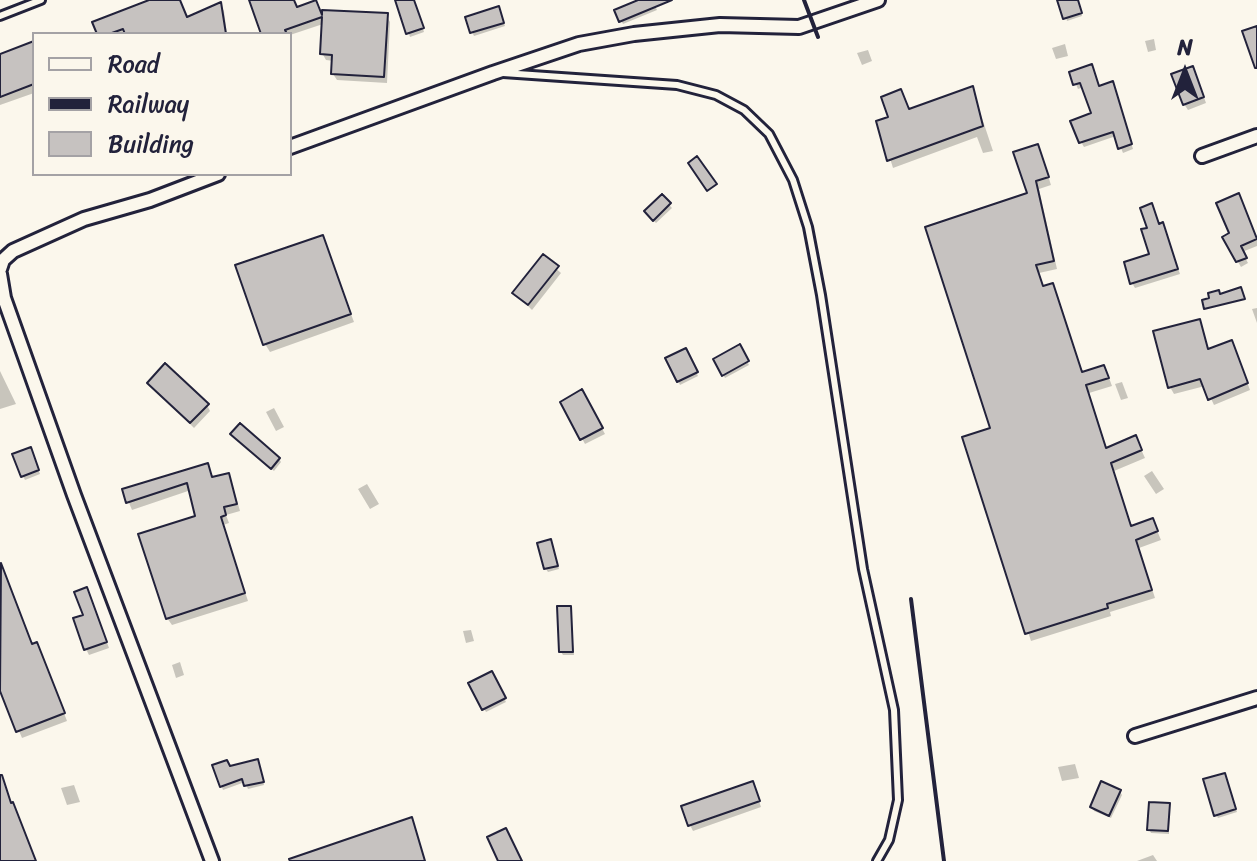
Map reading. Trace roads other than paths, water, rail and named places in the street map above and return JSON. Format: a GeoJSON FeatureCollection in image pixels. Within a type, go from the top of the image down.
{"type":"FeatureCollection","features":[{"type":"Feature","properties":{"kind":"street"},"geometry":{"type":"LineString","coordinates":[[292,146],[579,44],[634,34],[720,25],[799,27],[878,0]]}},
{"type":"Feature","properties":{"kind":"street"},"geometry":{"type":"LineString","coordinates":[[1202,156],[1257,136]]}},
{"type":"Feature","properties":{"kind":"street"},"geometry":{"type":"LineString","coordinates":[[212,861],[2,299],[0,272],[3,260],[13,251],[84,219],[150,200],[213,176]]}},
{"type":"Feature","properties":{"kind":"street"},"geometry":{"type":"LineString","coordinates":[[1135,736],[1257,698]]}},
{"type":"Feature","properties":{"kind":"lane"},"geometry":{"type":"LineString","coordinates":[[0,16],[41,0]]}},
{"type":"Feature","properties":{"kind":"lane"},"geometry":{"type":"LineString","coordinates":[[493,73],[677,85],[716,95],[744,110],[769,134],[793,180],[808,227],[821,295],[863,569],[894,710],[898,800],[889,840],[877,861]]}},
{"type":"Feature","properties":{"kind":"railway"},"geometry":{"type":"LineString","coordinates":[[804,0],[818,37]]}},
{"type":"Feature","properties":{"kind":"railway"},"geometry":{"type":"LineString","coordinates":[[911,599],[944,861]]}}]}
